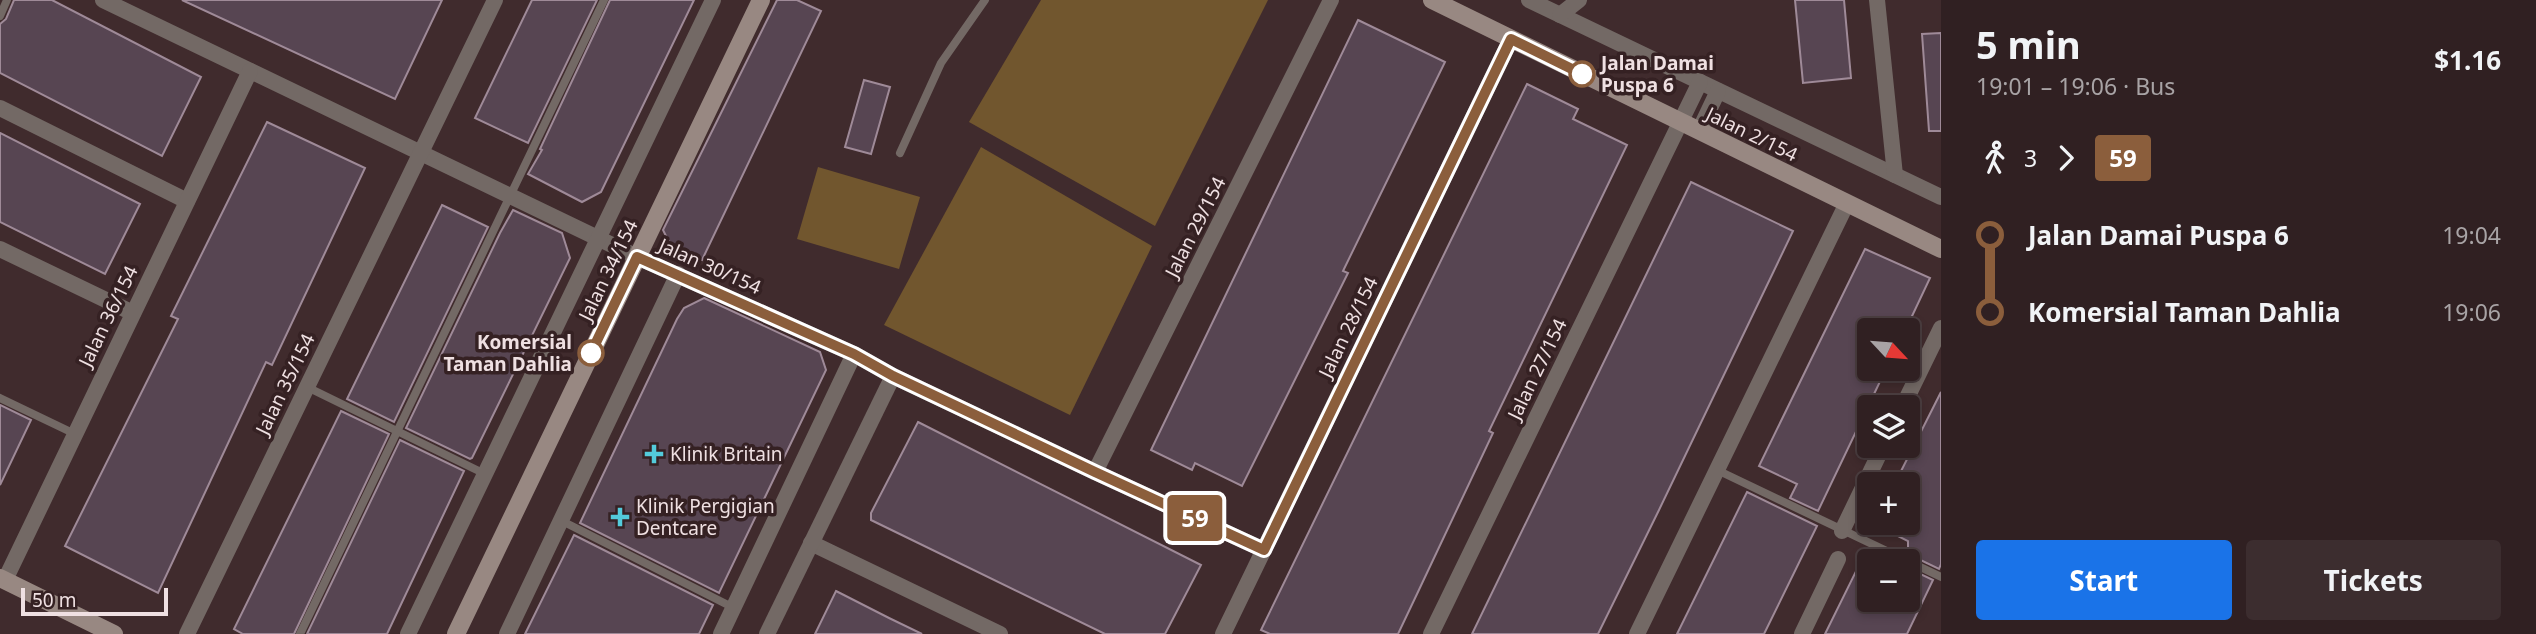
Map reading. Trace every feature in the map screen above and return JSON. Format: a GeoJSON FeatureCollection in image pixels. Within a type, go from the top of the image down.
{"type":"FeatureCollection","features":[{"type":"Feature","properties":{"kind":"street","name":"Jalan 30/154"},"geometry":{"type":"LineString","coordinates":[[103,0],[637,257],[854,354],[893,376],[1264,550]]}},
{"type":"Feature","properties":{"kind":"street","name":"Jalan 35/154"},"geometry":{"type":"LineString","coordinates":[[187,634],[495,0]]}},
{"type":"Feature","properties":{"kind":"street","name":"Jalan 34/154"},"geometry":{"type":"LineString","coordinates":[[408,634],[713,0]]}},
{"type":"Feature","properties":{"kind":"street","name":"Jalan 34/154"},"geometry":{"type":"LineString","coordinates":[[456,634],[761,0]]}},
{"type":"Feature","properties":{"kind":"street","name":"Jalan 29/154"},"geometry":{"type":"LineString","coordinates":[[1095,472],[1331,0]]}},
{"type":"Feature","properties":{"kind":"street","name":"Jalan 2/154"},"geometry":{"type":"LineString","coordinates":[[1432,0],[1941,249]]}},
{"type":"Feature","properties":{"kind":"street"},"geometry":{"type":"LineString","coordinates":[[1529,0],[1941,197]]}},
{"type":"Feature","properties":{"kind":"street"},"geometry":{"type":"LineString","coordinates":[[1560,15],[1579,0]]}},
{"type":"Feature","properties":{"kind":"street"},"geometry":{"type":"LineString","coordinates":[[1877,0],[1895,175]]}},
{"type":"Feature","properties":{"kind":"street","name":"Jalan 28/154"},"geometry":{"type":"LineString","coordinates":[[1223,634],[1511,39]]}},
{"type":"Feature","properties":{"kind":"street","name":"Jalan 36/154"},"geometry":{"type":"LineString","coordinates":[[2,579],[250,71]]}},
{"type":"Feature","properties":{"kind":"street","name":"Jalan 27/154"},"geometry":{"type":"LineString","coordinates":[[1431,634],[1700,82]]}},
{"type":"Feature","properties":{"kind":"street"},"geometry":{"type":"LineString","coordinates":[[1699,131],[1718,90]]}},
{"type":"Feature","properties":{"kind":"street"},"geometry":{"type":"LineString","coordinates":[[0,108],[187,201]]}},
{"type":"Feature","properties":{"kind":"street"},"geometry":{"type":"LineString","coordinates":[[1637,634],[1847,203]]}},
{"type":"Feature","properties":{"kind":"street"},"geometry":{"type":"LineString","coordinates":[[0,249],[133,313]]}},
{"type":"Feature","properties":{"kind":"street"},"geometry":{"type":"LineString","coordinates":[[507,634],[678,274]]}},
{"type":"Feature","properties":{"kind":"street"},"geometry":{"type":"LineString","coordinates":[[1908,395],[1941,328]]}},
{"type":"Feature","properties":{"kind":"street"},"geometry":{"type":"LineString","coordinates":[[721,634],[854,354]]}},
{"type":"Feature","properties":{"kind":"street"},"geometry":{"type":"LineString","coordinates":[[767,634],[893,376]]}},
{"type":"Feature","properties":{"kind":"street"},"geometry":{"type":"LineString","coordinates":[[1842,531],[1877,458]]}},
{"type":"Feature","properties":{"kind":"street"},"geometry":{"type":"LineString","coordinates":[[811,544],[1000,634]]}},
{"type":"Feature","properties":{"kind":"street"},"geometry":{"type":"LineString","coordinates":[[1802,634],[1839,559]]}},
{"type":"Feature","properties":{"kind":"street"},"geometry":{"type":"LineString","coordinates":[[2,579],[114,634]]}},
{"type":"Feature","properties":{"kind":"lane"},"geometry":{"type":"LineString","coordinates":[[0,16],[8,0]]}},
{"type":"Feature","properties":{"kind":"lane"},"geometry":{"type":"LineString","coordinates":[[300,634],[604,0]]}},
{"type":"Feature","properties":{"kind":"lane"},"geometry":{"type":"LineString","coordinates":[[900,153],[941,63],[985,0]]}},
{"type":"Feature","properties":{"kind":"lane"},"geometry":{"type":"LineString","coordinates":[[307,387],[485,474]]}},
{"type":"Feature","properties":{"kind":"lane"},"geometry":{"type":"LineString","coordinates":[[0,398],[75,434]]}},
{"type":"Feature","properties":{"kind":"lane"},"geometry":{"type":"LineString","coordinates":[[1717,470],[1941,577]]}},
{"type":"Feature","properties":{"kind":"lane"},"geometry":{"type":"LineString","coordinates":[[562,521],[734,608]]}},
{"type":"Feature","properties":{"kind":"shaded area"},"geometry":{"type":"Polygon","coordinates":[[[1041,0],[1268,0],[1155,226],[969,122],[1041,0]]]}},
{"type":"Feature","properties":{"kind":"shaded area"},"geometry":{"type":"Polygon","coordinates":[[[981,147],[1152,246],[1070,415],[884,325],[981,147]]]}},
{"type":"Feature","properties":{"kind":"shaded area"},"geometry":{"type":"Polygon","coordinates":[[[818,167],[920,197],[899,269],[797,239],[818,167]]]}},
{"type":"Feature","properties":{"kind":"building"},"geometry":{"type":"Polygon","coordinates":[[[14,0],[52,0],[201,77],[162,156],[0,73],[0,24],[6,19],[14,0]]]}},
{"type":"Feature","properties":{"kind":"building"},"geometry":{"type":"Polygon","coordinates":[[[182,0],[442,0],[395,99],[182,0]]]}},
{"type":"Feature","properties":{"kind":"building"},"geometry":{"type":"Polygon","coordinates":[[[532,0],[597,0],[528,143],[475,118],[532,0]]]}},
{"type":"Feature","properties":{"kind":"building"},"geometry":{"type":"Polygon","coordinates":[[[610,0],[694,0],[601,192],[582,202],[528,174],[542,150],[540,149],[610,0]]]}},
{"type":"Feature","properties":{"kind":"building"},"geometry":{"type":"Polygon","coordinates":[[[777,0],[797,0],[821,11],[702,260],[673,250],[663,230],[777,0]]]}},
{"type":"Feature","properties":{"kind":"building"},"geometry":{"type":"Polygon","coordinates":[[[1795,0],[1844,0],[1851,78],[1803,83],[1795,0]]]}},
{"type":"Feature","properties":{"kind":"building"},"geometry":{"type":"Polygon","coordinates":[[[1358,20],[1445,62],[1343,271],[1348,273],[1242,486],[1195,463],[1192,470],[1151,450],[1358,20]]]}},
{"type":"Feature","properties":{"kind":"building"},"geometry":{"type":"Polygon","coordinates":[[[1941,33],[1941,131],[1929,131],[1922,34],[1941,33]]]}},
{"type":"Feature","properties":{"kind":"building"},"geometry":{"type":"Polygon","coordinates":[[[864,80],[890,87],[871,154],[845,147],[864,80]]]}},
{"type":"Feature","properties":{"kind":"building"},"geometry":{"type":"Polygon","coordinates":[[[1527,84],[1578,109],[1573,119],[1627,145],[1489,431],[1493,433],[1398,634],[1270,634],[1261,630],[1527,84]]]}},
{"type":"Feature","properties":{"kind":"building"},"geometry":{"type":"Polygon","coordinates":[[[267,122],[365,168],[272,365],[266,362],[158,593],[65,546],[178,319],[171,316],[267,122]]]}},
{"type":"Feature","properties":{"kind":"building"},"geometry":{"type":"Polygon","coordinates":[[[0,133],[140,204],[105,274],[0,222],[0,133]]]}},
{"type":"Feature","properties":{"kind":"building"},"geometry":{"type":"Polygon","coordinates":[[[1691,182],[1793,231],[1659,510],[1598,634],[1472,634],[1691,182]]]}},
{"type":"Feature","properties":{"kind":"building"},"geometry":{"type":"Polygon","coordinates":[[[442,205],[488,227],[394,422],[347,399],[442,205]]]}},
{"type":"Feature","properties":{"kind":"building"},"geometry":{"type":"Polygon","coordinates":[[[513,210],[562,233],[570,258],[470,459],[406,428],[513,210]]]}},
{"type":"Feature","properties":{"kind":"building"},"geometry":{"type":"Polygon","coordinates":[[[1865,249],[1930,278],[1911,318],[1857,318],[1857,382],[1880,382],[1874,395],[1857,395],[1857,430],[1818,511],[1790,498],[1797,484],[1759,466],[1865,249]]]}},
{"type":"Feature","properties":{"kind":"building"},"geometry":{"type":"Polygon","coordinates":[[[704,298],[820,352],[826,370],[719,593],[580,523],[677,319],[684,308],[704,298]]]}},
{"type":"Feature","properties":{"kind":"building"},"geometry":{"type":"Polygon","coordinates":[[[1941,392],[1939,569],[1920,560],[1920,549],[1908,549],[1908,541],[1896,535],[1920,535],[1920,472],[1901,472],[1908,458],[1920,458],[1920,434],[1941,392]]]}},
{"type":"Feature","properties":{"kind":"building"},"geometry":{"type":"Polygon","coordinates":[[[0,405],[31,420],[0,485],[0,405]]]}},
{"type":"Feature","properties":{"kind":"building"},"geometry":{"type":"Polygon","coordinates":[[[341,411],[389,434],[294,634],[243,634],[234,629],[341,411]]]}},
{"type":"Feature","properties":{"kind":"building"},"geometry":{"type":"Polygon","coordinates":[[[918,422],[1201,565],[1165,634],[1105,634],[871,520],[871,513],[918,422]]]}},
{"type":"Feature","properties":{"kind":"building"},"geometry":{"type":"Polygon","coordinates":[[[400,440],[464,471],[387,634],[307,634],[400,440]]]}},
{"type":"Feature","properties":{"kind":"building"},"geometry":{"type":"Polygon","coordinates":[[[1747,492],[1817,526],[1764,634],[1677,634],[1747,492]]]}},
{"type":"Feature","properties":{"kind":"building"},"geometry":{"type":"Polygon","coordinates":[[[574,535],[713,605],[699,634],[525,634],[574,535]]]}},
{"type":"Feature","properties":{"kind":"building"},"geometry":{"type":"Polygon","coordinates":[[[1857,569],[1857,612],[1918,612],[1907,634],[1825,634],[1857,569]]]}},
{"type":"Feature","properties":{"kind":"building"},"geometry":{"type":"Polygon","coordinates":[[[1920,574],[1933,580],[1920,607],[1920,574]]]}},
{"type":"Feature","properties":{"kind":"building"},"geometry":{"type":"Polygon","coordinates":[[[836,591],[889,618],[922,634],[815,634],[836,591]]]}},
{"type":"Feature","properties":{"kind":"bus line","name":"59"},"geometry":{"type":"LineString","coordinates":[[591,353],[637,257],[854,354],[893,376],[1264,550],[1511,39],[1582,74]]}},
{"type":"Feature","properties":{"kind":"place","name":"Jalan Damai Puspa 6"},"geometry":{"type":"Point","coordinates":[1582,74]}},
{"type":"Feature","properties":{"kind":"place","name":"Komersial Taman Dahlia"},"geometry":{"type":"Point","coordinates":[591,353]}},
{"type":"Feature","properties":{"kind":"place","name":"Klinik Britain"},"geometry":{"type":"Point","coordinates":[654,454]}},
{"type":"Feature","properties":{"kind":"place","name":"Klinik Pergigian Dentcare"},"geometry":{"type":"Point","coordinates":[620,517]}}]}
